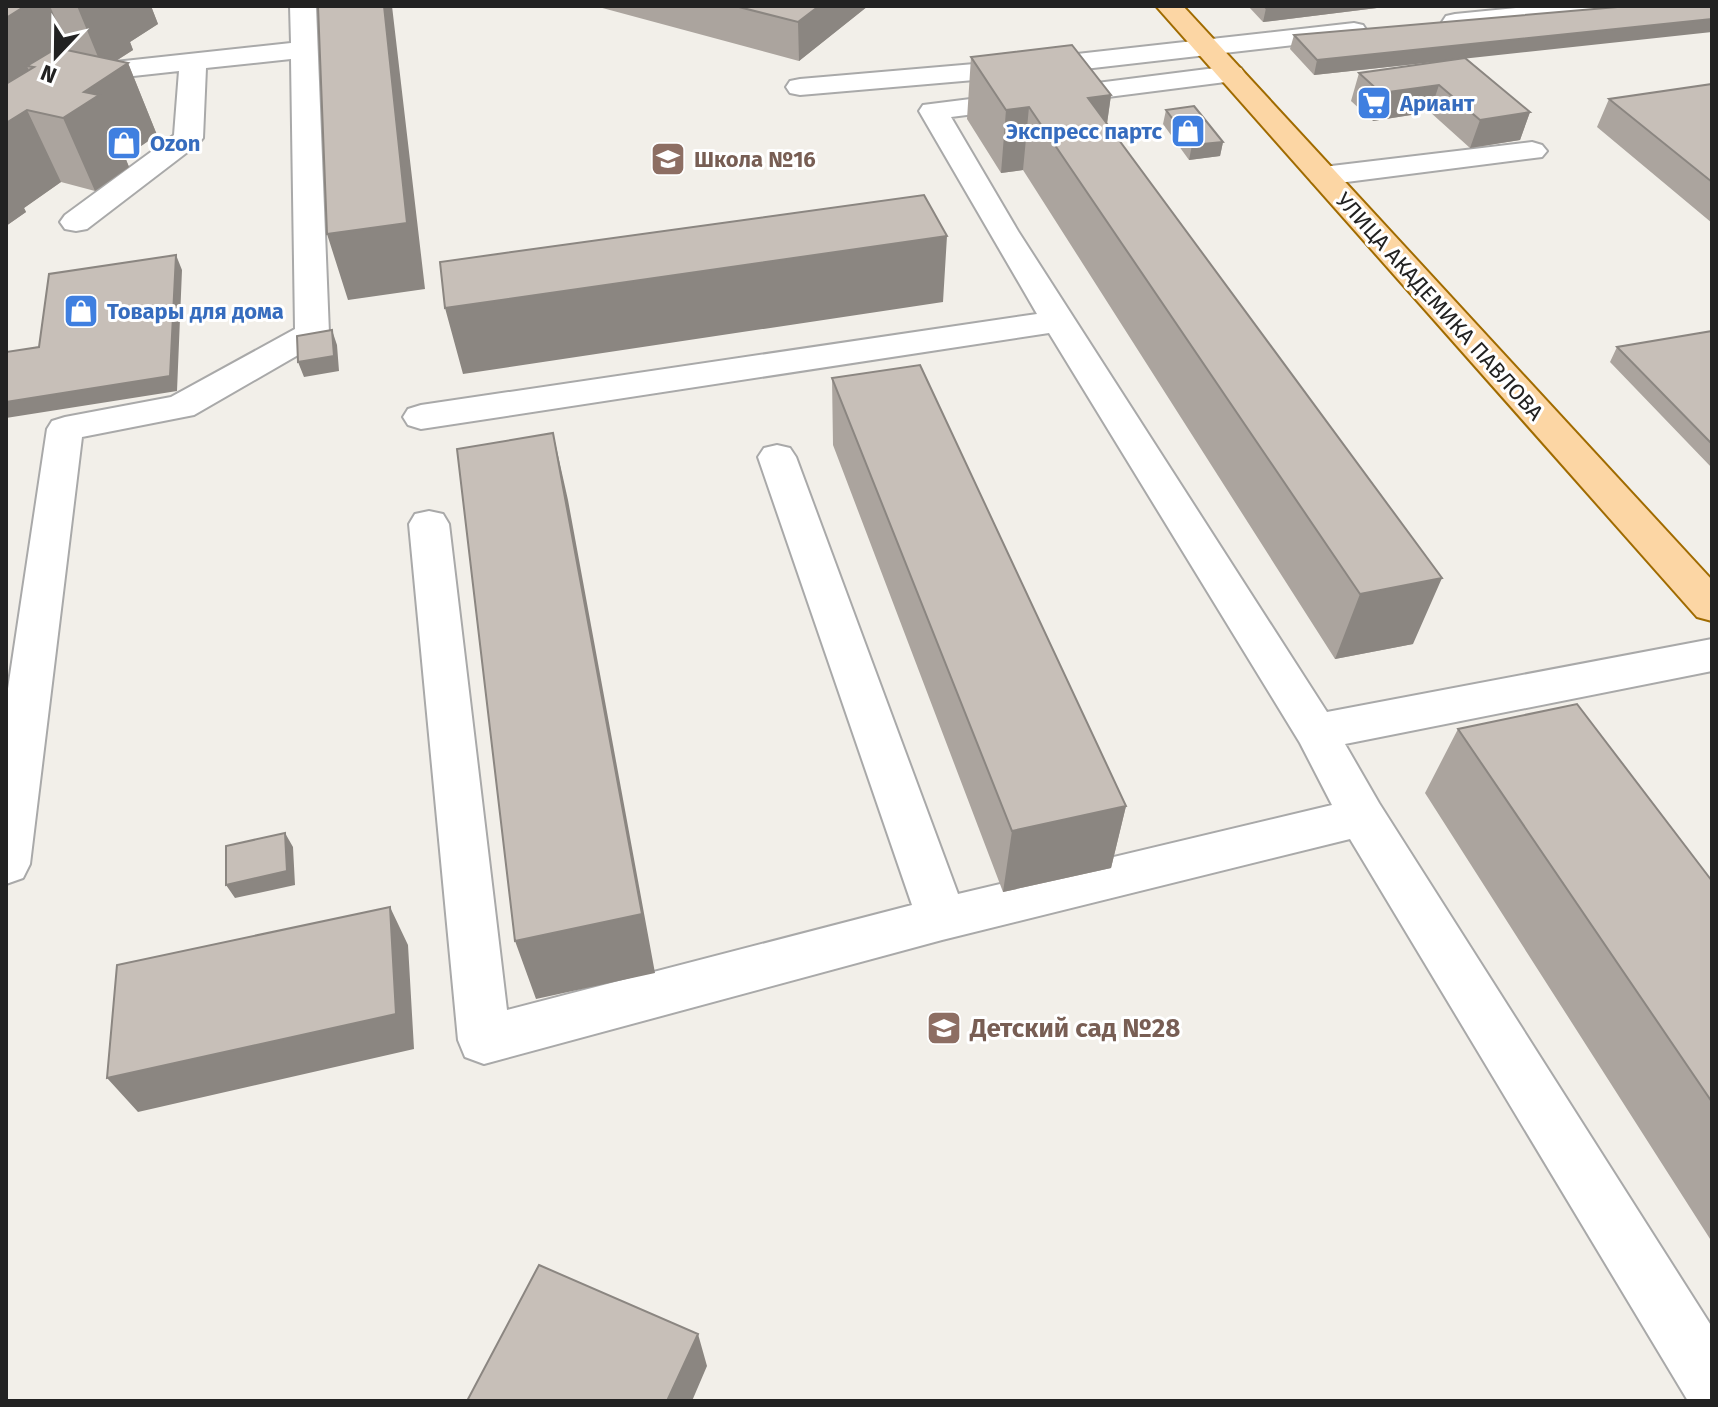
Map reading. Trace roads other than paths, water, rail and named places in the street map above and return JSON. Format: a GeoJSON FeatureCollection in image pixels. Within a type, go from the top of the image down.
{"type":"FeatureCollection","features":[{"type":"Feature","properties":{"kind":"main road","name":"УЛИЦА АКАДЕМИКА ПАВЛОВА"},"geometry":{"type":"LineString","coordinates":[[1169,6],[1712,606]]}},
{"type":"Feature","properties":{"kind":"lane"},"geometry":{"type":"LineString","coordinates":[[6,864],[65,429],[181,407],[312,333],[303,6]]}},
{"type":"Feature","properties":{"kind":"lane"},"geometry":{"type":"LineString","coordinates":[[1427,24],[1615,6]]}},
{"type":"Feature","properties":{"kind":"lane"},"geometry":{"type":"LineString","coordinates":[[800,87],[1032,67],[1380,29]]}},
{"type":"Feature","properties":{"kind":"lane"},"geometry":{"type":"LineString","coordinates":[[115,70],[303,50]]}},
{"type":"Feature","properties":{"kind":"lane"},"geometry":{"type":"LineString","coordinates":[[76,222],[188,138],[193,62]]}},
{"type":"Feature","properties":{"kind":"lane"},"geometry":{"type":"LineString","coordinates":[[1231,74],[933,111],[1002,231],[1316,732],[1362,817],[1712,1383]]}},
{"type":"Feature","properties":{"kind":"lane"},"geometry":{"type":"LineString","coordinates":[[1323,176],[1532,151]]}},
{"type":"Feature","properties":{"kind":"lane"},"geometry":{"type":"LineString","coordinates":[[421,417],[1060,321]]}},
{"type":"Feature","properties":{"kind":"lane"},"geometry":{"type":"LineString","coordinates":[[777,457],[942,919]]}},
{"type":"Feature","properties":{"kind":"lane"},"geometry":{"type":"LineString","coordinates":[[429,524],[484,1040],[942,919],[1362,817]]}},
{"type":"Feature","properties":{"kind":"lane"},"geometry":{"type":"LineString","coordinates":[[1316,732],[1712,655]]}},
{"type":"Feature","properties":{"kind":"place","name":"Ариант"},"geometry":{"type":"Point","coordinates":[1374,103]}},
{"type":"Feature","properties":{"kind":"place","name":"Экспресс партс"},"geometry":{"type":"Point","coordinates":[1188,131]}},
{"type":"Feature","properties":{"kind":"place","name":"Ozon"},"geometry":{"type":"Point","coordinates":[124,143]}},
{"type":"Feature","properties":{"kind":"place","name":"Школа №16"},"geometry":{"type":"Point","coordinates":[668,159]}},
{"type":"Feature","properties":{"kind":"place","name":"Товары для дома"},"geometry":{"type":"Point","coordinates":[81,311]}},
{"type":"Feature","properties":{"kind":"place","name":"Детский сад №28"},"geometry":{"type":"Point","coordinates":[944,1028]}}]}
